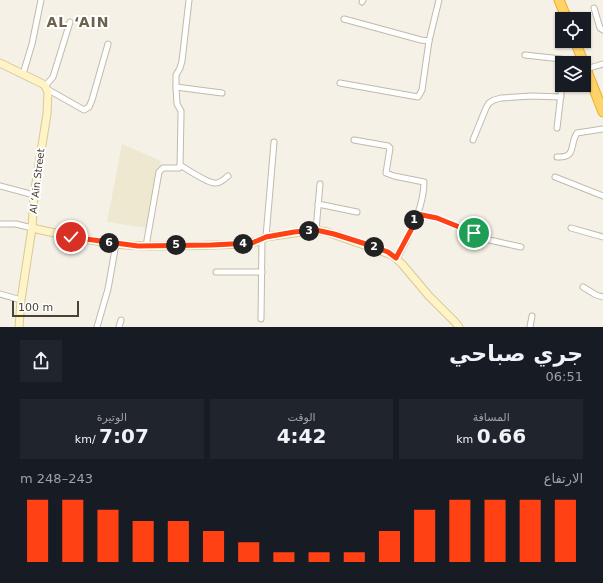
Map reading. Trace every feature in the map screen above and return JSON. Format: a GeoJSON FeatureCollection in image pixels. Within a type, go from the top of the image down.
{"type":"FeatureCollection","features":[{"type":"Feature","properties":{"kind":"highway"},"geometry":{"type":"LineString","coordinates":[[559,0],[563,12]]}},
{"type":"Feature","properties":{"kind":"highway"},"geometry":{"type":"LineString","coordinates":[[591,84],[603,112]]}},
{"type":"Feature","properties":{"kind":"street"},"geometry":{"type":"LineString","coordinates":[[23,74],[32,44],[41,0]]}},
{"type":"Feature","properties":{"kind":"street"},"geometry":{"type":"LineString","coordinates":[[180,165],[181,115],[177,104],[176,75],[182,61],[189,0]]}},
{"type":"Feature","properties":{"kind":"street"},"geometry":{"type":"LineString","coordinates":[[340,83],[418,97],[421,93],[429,41],[439,0]]}},
{"type":"Feature","properties":{"kind":"street"},"geometry":{"type":"LineString","coordinates":[[594,8],[600,28],[603,30]]}},
{"type":"Feature","properties":{"kind":"street"},"geometry":{"type":"LineString","coordinates":[[344,19],[429,41]]}},
{"type":"Feature","properties":{"kind":"street"},"geometry":{"type":"LineString","coordinates":[[46,88],[53,77],[70,22]]}},
{"type":"Feature","properties":{"kind":"street"},"geometry":{"type":"LineString","coordinates":[[0,63],[23,74],[84,110],[89,107],[92,100],[108,44]]}},
{"type":"Feature","properties":{"kind":"street"},"geometry":{"type":"LineString","coordinates":[[525,55],[555,58]]}},
{"type":"Feature","properties":{"kind":"street"},"geometry":{"type":"LineString","coordinates":[[591,65],[603,64]]}},
{"type":"Feature","properties":{"kind":"street"},"geometry":{"type":"LineString","coordinates":[[176,87],[222,93]]}},
{"type":"Feature","properties":{"kind":"street","name":"Al ‘Ain Street"},"geometry":{"type":"LineString","coordinates":[[19,327],[21,300],[32,228],[34,195],[47,114],[48,96],[46,88]]}},
{"type":"Feature","properties":{"kind":"street"},"geometry":{"type":"LineString","coordinates":[[557,128],[561,92]]}},
{"type":"Feature","properties":{"kind":"street"},"geometry":{"type":"LineString","coordinates":[[473,140],[486,108],[494,100],[532,96],[561,98]]}},
{"type":"Feature","properties":{"kind":"street"},"geometry":{"type":"LineString","coordinates":[[557,157],[566,158],[571,153],[577,133],[603,129]]}},
{"type":"Feature","properties":{"kind":"street"},"geometry":{"type":"LineString","coordinates":[[354,140],[388,146],[390,150],[386,173],[424,182],[417,214],[408,237],[396,258]]}},
{"type":"Feature","properties":{"kind":"street"},"geometry":{"type":"LineString","coordinates":[[261,319],[264,238],[274,142]]}},
{"type":"Feature","properties":{"kind":"street"},"geometry":{"type":"LineString","coordinates":[[180,165],[214,183],[222,182],[228,176]]}},
{"type":"Feature","properties":{"kind":"street"},"geometry":{"type":"LineString","coordinates":[[146,246],[159,172],[163,168],[179,168],[180,165]]}},
{"type":"Feature","properties":{"kind":"street"},"geometry":{"type":"LineString","coordinates":[[555,177],[603,196]]}},
{"type":"Feature","properties":{"kind":"street"},"geometry":{"type":"LineString","coordinates":[[316,230],[320,184]]}},
{"type":"Feature","properties":{"kind":"street"},"geometry":{"type":"LineString","coordinates":[[0,186],[34,195]]}},
{"type":"Feature","properties":{"kind":"street"},"geometry":{"type":"LineString","coordinates":[[318,204],[357,212]]}},
{"type":"Feature","properties":{"kind":"street"},"geometry":{"type":"LineString","coordinates":[[417,214],[437,218],[474,233],[485,240],[521,247]]}},
{"type":"Feature","properties":{"kind":"street"},"geometry":{"type":"LineString","coordinates":[[0,224],[16,224],[71,237],[116,244],[146,246],[242,244],[252,243],[264,238],[294,232],[316,230],[334,234],[388,252],[396,258],[429,296],[459,327]]}},
{"type":"Feature","properties":{"kind":"street"},"geometry":{"type":"LineString","coordinates":[[571,228],[603,237]]}},
{"type":"Feature","properties":{"kind":"street"},"geometry":{"type":"LineString","coordinates":[[97,327],[108,289],[116,244]]}},
{"type":"Feature","properties":{"kind":"street"},"geometry":{"type":"LineString","coordinates":[[216,272],[262,272]]}},
{"type":"Feature","properties":{"kind":"street"},"geometry":{"type":"LineString","coordinates":[[583,287],[596,295],[603,297]]}},
{"type":"Feature","properties":{"kind":"street"},"geometry":{"type":"LineString","coordinates":[[0,294],[21,300]]}},
{"type":"Feature","properties":{"kind":"street"},"geometry":{"type":"LineString","coordinates":[[530,327],[532,316]]}},
{"type":"Feature","properties":{"kind":"street"},"geometry":{"type":"LineString","coordinates":[[119,327],[121,320]]}},
{"type":"Feature","properties":{"kind":"shaded area"},"geometry":{"type":"Polygon","coordinates":[[[122,144],[161,161],[148,228],[107,222],[122,144]]]}},
{"type":"Feature","properties":{"kind":"district","name":"AL ‘AIN"},"geometry":{"type":"Point","coordinates":[78,22]}},
{"type":"Feature","properties":{"kind":"route"},"geometry":{"type":"LineString","coordinates":[[71,237],[138,246],[211,245],[252,243],[266,237],[316,230],[369,245],[388,252],[396,258],[405,244],[417,214],[437,218],[474,233]]}}]}
